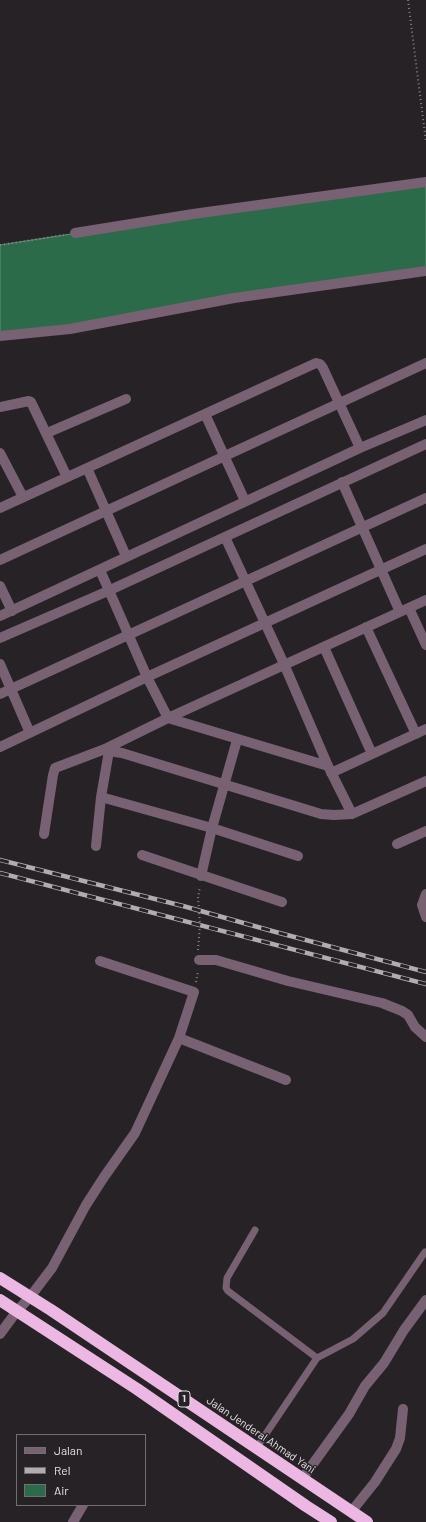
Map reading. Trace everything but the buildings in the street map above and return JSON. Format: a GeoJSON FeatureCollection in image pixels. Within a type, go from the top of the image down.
{"type":"FeatureCollection","features":[{"type":"Feature","properties":{"kind":"highway","name":"Jalan Jenderal Ahmad Yani"},"geometry":{"type":"LineString","coordinates":[[0,1278],[52,1310],[366,1522]]}},
{"type":"Feature","properties":{"kind":"highway","name":"1"},"geometry":{"type":"LineString","coordinates":[[0,1300],[137,1389],[331,1522]]}},
{"type":"Feature","properties":{"kind":"street"},"geometry":{"type":"LineString","coordinates":[[75,233],[222,210],[426,182]]}},
{"type":"Feature","properties":{"kind":"street"},"geometry":{"type":"LineString","coordinates":[[0,336],[70,329],[234,298],[426,271]]}},
{"type":"Feature","properties":{"kind":"street"},"geometry":{"type":"LineString","coordinates":[[0,508],[316,363],[320,364],[323,368],[360,448]]}},
{"type":"Feature","properties":{"kind":"street"},"geometry":{"type":"LineString","coordinates":[[0,560],[426,363]]}},
{"type":"Feature","properties":{"kind":"street"},"geometry":{"type":"LineString","coordinates":[[47,433],[126,399]]}},
{"type":"Feature","properties":{"kind":"street"},"geometry":{"type":"LineString","coordinates":[[0,408],[29,401],[31,402],[67,477]]}},
{"type":"Feature","properties":{"kind":"street"},"geometry":{"type":"LineString","coordinates":[[205,414],[245,501]]}},
{"type":"Feature","properties":{"kind":"street"},"geometry":{"type":"LineString","coordinates":[[0,616],[360,448],[426,420]]}},
{"type":"Feature","properties":{"kind":"street"},"geometry":{"type":"LineString","coordinates":[[0,638],[108,591],[426,444]]}},
{"type":"Feature","properties":{"kind":"street"},"geometry":{"type":"LineString","coordinates":[[0,453],[23,497]]}},
{"type":"Feature","properties":{"kind":"street"},"geometry":{"type":"LineString","coordinates":[[87,468],[126,556]]}},
{"type":"Feature","properties":{"kind":"street"},"geometry":{"type":"LineString","coordinates":[[342,482],[381,570],[426,645]]}},
{"type":"Feature","properties":{"kind":"street"},"geometry":{"type":"LineString","coordinates":[[0,694],[426,498]]}},
{"type":"Feature","properties":{"kind":"street"},"geometry":{"type":"LineString","coordinates":[[225,537],[284,664],[330,770],[352,814]]}},
{"type":"Feature","properties":{"kind":"street"},"geometry":{"type":"LineString","coordinates":[[0,747],[146,677],[426,549]]}},
{"type":"Feature","properties":{"kind":"street"},"geometry":{"type":"LineString","coordinates":[[100,570],[146,677],[168,718],[330,770],[372,754],[426,729]]}},
{"type":"Feature","properties":{"kind":"street"},"geometry":{"type":"LineString","coordinates":[[0,586],[12,611]]}},
{"type":"Feature","properties":{"kind":"street"},"geometry":{"type":"LineString","coordinates":[[44,834],[55,768],[107,750],[168,718],[426,600]]}},
{"type":"Feature","properties":{"kind":"street"},"geometry":{"type":"LineString","coordinates":[[366,627],[416,734]]}},
{"type":"Feature","properties":{"kind":"street"},"geometry":{"type":"LineString","coordinates":[[324,647],[372,754]]}},
{"type":"Feature","properties":{"kind":"street"},"geometry":{"type":"LineString","coordinates":[[0,664],[30,733]]}},
{"type":"Feature","properties":{"kind":"street"},"geometry":{"type":"LineString","coordinates":[[201,876],[212,828],[237,740]]}},
{"type":"Feature","properties":{"kind":"street"},"geometry":{"type":"LineString","coordinates":[[107,750],[122,753],[320,814],[352,814],[426,781]]}},
{"type":"Feature","properties":{"kind":"street"},"geometry":{"type":"LineString","coordinates":[[96,846],[107,750]]}},
{"type":"Feature","properties":{"kind":"street"},"geometry":{"type":"LineString","coordinates":[[101,797],[212,828],[298,856]]}},
{"type":"Feature","properties":{"kind":"street"},"geometry":{"type":"LineString","coordinates":[[397,844],[426,831]]}},
{"type":"Feature","properties":{"kind":"street"},"geometry":{"type":"LineString","coordinates":[[142,855],[282,902]]}},
{"type":"Feature","properties":{"kind":"street"},"geometry":{"type":"LineString","coordinates":[[426,894],[422,905],[426,917]]}},
{"type":"Feature","properties":{"kind":"street"},"geometry":{"type":"LineString","coordinates":[[199,960],[216,960],[288,981],[382,1003],[398,1009],[408,1015],[415,1027],[426,1037]]}},
{"type":"Feature","properties":{"kind":"street"},"geometry":{"type":"LineString","coordinates":[[0,1334],[16,1311],[30,1297],[52,1268],[86,1205],[135,1132],[179,1038],[194,992],[100,961]]}},
{"type":"Feature","properties":{"kind":"street"},"geometry":{"type":"LineString","coordinates":[[179,1038],[286,1080]]}},
{"type":"Feature","properties":{"kind":"street"},"geometry":{"type":"LineString","coordinates":[[302,1479],[349,1414],[365,1386],[384,1363],[404,1330],[426,1300]]}},
{"type":"Feature","properties":{"kind":"street"},"geometry":{"type":"LineString","coordinates":[[351,1512],[375,1482],[396,1449],[400,1438],[403,1409]]}},
{"type":"Feature","properties":{"kind":"street"},"geometry":{"type":"LineString","coordinates":[[73,1522],[83,1506]]}},
{"type":"Feature","properties":{"kind":"lane"},"geometry":{"type":"LineString","coordinates":[[255,1230],[227,1278],[226,1288],[317,1358]]}},
{"type":"Feature","properties":{"kind":"lane"},"geometry":{"type":"LineString","coordinates":[[257,1447],[317,1358],[353,1338],[383,1313],[425,1252]]}},
{"type":"Feature","properties":{"kind":"path"},"geometry":{"type":"LineString","coordinates":[[408,0],[426,142]]}},
{"type":"Feature","properties":{"kind":"path"},"geometry":{"type":"LineString","coordinates":[[0,245],[75,233]]}},
{"type":"Feature","properties":{"kind":"path"},"geometry":{"type":"LineString","coordinates":[[194,992],[199,960],[200,910],[198,897],[201,876]]}},
{"type":"Feature","properties":{"kind":"water"},"geometry":{"type":"Polygon","coordinates":[[[426,182],[426,271],[0,336],[0,245],[251,206],[426,182]]]}},
{"type":"Feature","properties":{"kind":"railway"},"geometry":{"type":"LineString","coordinates":[[0,860],[183,906],[426,972]]}},
{"type":"Feature","properties":{"kind":"railway"},"geometry":{"type":"LineString","coordinates":[[0,873],[426,984]]}}]}
